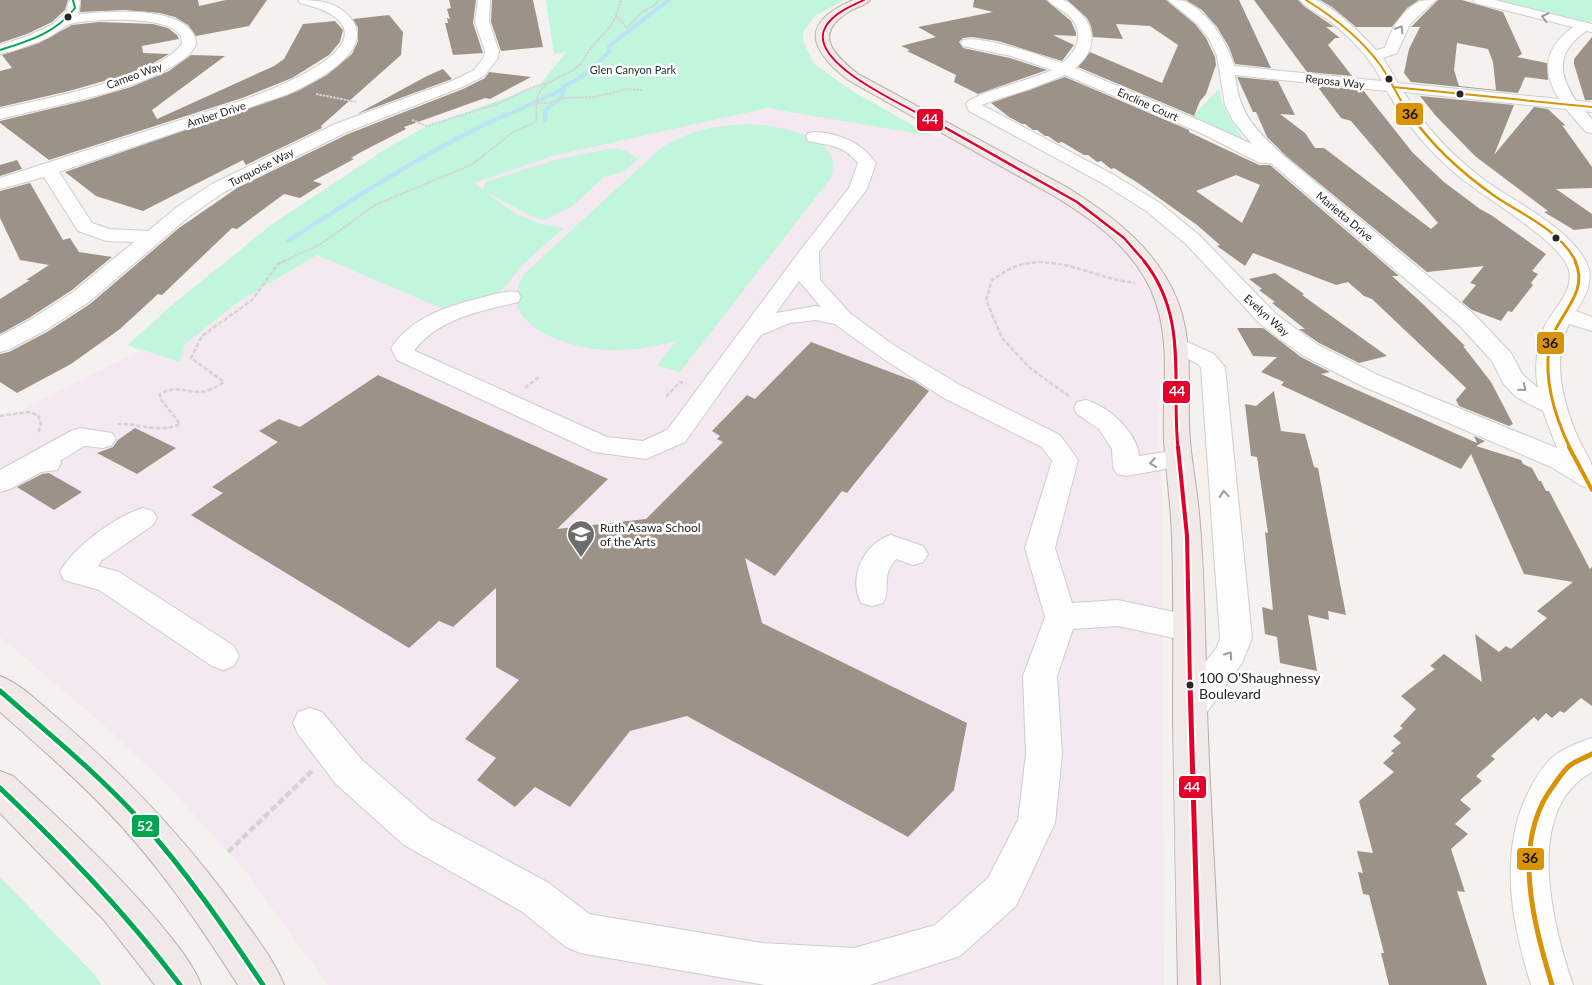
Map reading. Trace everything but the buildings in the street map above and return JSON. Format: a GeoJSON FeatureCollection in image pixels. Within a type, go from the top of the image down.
{"type":"FeatureCollection","features":[{"type":"Feature","properties":{"kind":"main road"},"geometry":{"type":"LineString","coordinates":[[864,0],[834,14],[824,26],[821,40],[830,58],[853,77],[1061,192],[1102,219],[1137,252],[1161,287],[1172,315],[1176,344],[1176,424],[1185,512],[1199,985]]}},
{"type":"Feature","properties":{"kind":"main road"},"geometry":{"type":"LineString","coordinates":[[0,691],[96,776],[134,814],[194,885],[263,985]]}},
{"type":"Feature","properties":{"kind":"main road"},"geometry":{"type":"LineString","coordinates":[[0,788],[103,888],[133,922],[180,985]]}},
{"type":"Feature","properties":{"kind":"street"},"geometry":{"type":"LineString","coordinates":[[0,50],[36,37],[68,20],[75,8],[73,0]]}},
{"type":"Feature","properties":{"kind":"street","name":"Amber Drive"},"geometry":{"type":"LineString","coordinates":[[0,184],[288,88],[311,77],[343,53],[351,37],[352,30],[349,22],[337,11],[304,0]]}},
{"type":"Feature","properties":{"kind":"street","name":"Turquoise Way"},"geometry":{"type":"LineString","coordinates":[[0,345],[38,325],[81,297],[151,237],[195,203],[238,177],[333,131],[457,84],[479,73],[491,58],[492,51],[482,22],[484,0]]}},
{"type":"Feature","properties":{"kind":"street"},"geometry":{"type":"LineString","coordinates":[[1054,0],[1072,12],[1079,20],[1086,34],[1083,49],[1064,68]]}},
{"type":"Feature","properties":{"kind":"street","name":"Marietta Drive"},"geometry":{"type":"LineString","coordinates":[[1174,0],[1200,19],[1214,35],[1223,51],[1228,70],[1230,96],[1233,106],[1245,126],[1267,149],[1317,193],[1448,302],[1503,358],[1512,378],[1525,391],[1554,407]]}},
{"type":"Feature","properties":{"kind":"street"},"geometry":{"type":"LineString","coordinates":[[1306,0],[1349,29],[1373,54],[1400,101],[1419,127],[1448,158],[1492,194],[1556,239],[1585,267],[1578,291],[1556,327],[1551,342],[1549,374],[1554,407],[1567,444],[1589,481]]}},
{"type":"Feature","properties":{"kind":"street"},"geometry":{"type":"LineString","coordinates":[[1373,54],[1392,50],[1396,35],[1404,22],[1430,0]]}},
{"type":"Feature","properties":{"kind":"street"},"geometry":{"type":"LineString","coordinates":[[1479,0],[1588,27]]}},
{"type":"Feature","properties":{"kind":"street","name":"Cameo Way"},"geometry":{"type":"LineString","coordinates":[[0,114],[143,74],[183,52],[190,38],[184,29],[156,19],[126,16],[68,20]]}},
{"type":"Feature","properties":{"kind":"street"},"geometry":{"type":"LineString","coordinates":[[1588,27],[1568,37],[1556,56],[1556,79],[1570,105],[1592,128]]}},
{"type":"Feature","properties":{"kind":"street","name":"Encline Court"},"geometry":{"type":"LineString","coordinates":[[968,43],[1013,52],[1064,68],[1226,138],[1275,164],[1317,193]]}},
{"type":"Feature","properties":{"kind":"street","name":"Evelyn Way"},"geometry":{"type":"LineString","coordinates":[[1064,68],[1038,82],[982,99],[974,104],[979,111],[1108,179],[1153,207],[1193,240],[1268,319],[1310,350],[1371,381],[1560,460],[1589,481]]}},
{"type":"Feature","properties":{"kind":"street","name":"Reposa Way"},"geometry":{"type":"LineString","coordinates":[[1228,70],[1592,107]]}},
{"type":"Feature","properties":{"kind":"street"},"geometry":{"type":"LineString","coordinates":[[510,297],[466,309],[436,320],[420,329],[410,339],[403,348],[405,355],[603,446],[646,450],[676,436],[809,252],[858,188],[867,163],[861,154],[850,145],[823,137],[814,137]]}},
{"type":"Feature","properties":{"kind":"street"},"geometry":{"type":"LineString","coordinates":[[48,169],[85,227],[106,235],[151,237]]}},
{"type":"Feature","properties":{"kind":"street"},"geometry":{"type":"LineString","coordinates":[[322,737],[349,772],[417,832],[534,897],[580,933],[762,964],[854,969],[946,942],[1002,892],[1036,823],[1044,754],[1032,670],[1061,617],[1040,548],[1065,460],[1051,441],[951,391],[888,351],[843,319],[809,280],[809,252]]}},
{"type":"Feature","properties":{"kind":"street"},"geometry":{"type":"LineString","coordinates":[[753,330],[786,317],[816,314],[843,319]]}},
{"type":"Feature","properties":{"kind":"street"},"geometry":{"type":"LineString","coordinates":[[1563,314],[1592,324]]}},
{"type":"Feature","properties":{"kind":"street"},"geometry":{"type":"LineString","coordinates":[[1176,344],[1206,359],[1213,367],[1236,638],[1231,653],[1190,708]]}},
{"type":"Feature","properties":{"kind":"street"},"geometry":{"type":"LineString","coordinates":[[1503,358],[1530,370],[1549,374]]}},
{"type":"Feature","properties":{"kind":"street"},"geometry":{"type":"LineString","coordinates":[[1086,408],[1108,423],[1125,448],[1126,467],[1179,459]]}},
{"type":"Feature","properties":{"kind":"street"},"geometry":{"type":"LineString","coordinates":[[0,482],[40,456],[80,437],[102,439]]}},
{"type":"Feature","properties":{"kind":"street"},"geometry":{"type":"LineString","coordinates":[[143,518],[91,553],[75,572],[108,580],[224,656]]}},
{"type":"Feature","properties":{"kind":"street"},"geometry":{"type":"LineString","coordinates":[[872,594],[869,579],[879,558],[891,546],[913,554]]}},
{"type":"Feature","properties":{"kind":"street"},"geometry":{"type":"LineString","coordinates":[[1061,617],[1118,613],[1188,628]]}},
{"type":"Feature","properties":{"kind":"street"},"geometry":{"type":"LineString","coordinates":[[1552,985],[1542,957],[1532,905],[1529,862],[1534,826],[1546,795],[1566,769],[1592,754]]}},
{"type":"Feature","properties":{"kind":"path"},"geometry":{"type":"LineString","coordinates":[[427,126],[497,104],[575,69],[585,60],[592,47],[611,28],[621,0]]}},
{"type":"Feature","properties":{"kind":"path"},"geometry":{"type":"LineString","coordinates":[[616,16],[627,28],[642,12],[655,5],[658,0]]}},
{"type":"Feature","properties":{"kind":"path"},"geometry":{"type":"LineString","coordinates":[[155,430],[170,430],[180,424],[160,398],[160,394],[166,389],[178,388],[203,394],[224,382],[191,358],[192,352],[202,336],[252,300],[278,264],[321,244],[375,205],[471,165],[513,132],[536,122],[538,111],[537,98],[547,83]]}},
{"type":"Feature","properties":{"kind":"path"},"geometry":{"type":"LineString","coordinates":[[288,88],[388,109]]}},
{"type":"Feature","properties":{"kind":"path"},"geometry":{"type":"LineString","coordinates":[[537,103],[542,104],[564,98],[587,98],[612,93],[624,88],[642,90]]}},
{"type":"Feature","properties":{"kind":"path"},"geometry":{"type":"LineString","coordinates":[[1086,408],[1030,368],[1002,338],[986,300],[992,280],[1021,264],[1053,262],[1117,282],[1138,283]]}},
{"type":"Feature","properties":{"kind":"path"},"geometry":{"type":"LineString","coordinates":[[0,416],[28,412],[38,415],[42,424],[40,456]]}},
{"type":"Feature","properties":{"kind":"path"},"geometry":{"type":"LineString","coordinates":[[228,852],[322,737]]}},
{"type":"Feature","properties":{"kind":"shaded area","name":"Ruth Asawa School of the Arts"},"geometry":{"type":"Polygon","coordinates":[[[767,108],[951,139],[1064,202],[1104,231],[1126,253],[1154,300],[1161,328],[1162,342],[1158,432],[1162,495],[1164,985],[328,985],[242,867],[168,786],[104,725],[0,637],[0,421],[239,301],[398,208],[552,156],[767,108]]]}},
{"type":"Feature","properties":{"kind":"green space","name":"Glen Canyon Park"},"geometry":{"type":"Polygon","coordinates":[[[546,0],[844,0],[815,16],[803,32],[803,41],[814,64],[854,92],[932,136],[767,108],[552,156],[474,183],[483,190],[485,182],[559,159],[614,148],[626,151],[638,159],[623,172],[604,177],[571,207],[544,220],[531,216],[484,191],[515,213],[541,224],[564,228],[522,265],[505,287],[491,297],[448,311],[317,255],[239,301],[185,344],[180,362],[140,349],[138,351],[138,349],[128,345],[166,310],[271,225],[389,147],[427,126],[539,86],[566,52],[554,54],[546,0]]]}},
{"type":"Feature","properties":{"kind":"green space"},"geometry":{"type":"Polygon","coordinates":[[[1494,0],[1592,0],[1592,21],[1586,23],[1494,0]]]}},
{"type":"Feature","properties":{"kind":"green space"},"geometry":{"type":"Polygon","coordinates":[[[1219,89],[1225,110],[1245,141],[1192,117],[1219,89]]]}},
{"type":"Feature","properties":{"kind":"green space"},"geometry":{"type":"Polygon","coordinates":[[[751,124],[793,131],[808,136],[820,144],[829,153],[833,165],[830,179],[680,372],[657,366],[676,341],[633,349],[595,349],[567,343],[552,337],[528,322],[520,311],[517,299],[518,289],[524,274],[661,148],[682,137],[704,130],[751,124]]]}},
{"type":"Feature","properties":{"kind":"green space"},"geometry":{"type":"Polygon","coordinates":[[[0,877],[96,976],[101,985],[0,985],[0,877]]]}},
{"type":"Feature","properties":{"kind":"waterway"},"geometry":{"type":"LineString","coordinates":[[563,89],[564,86],[594,67],[609,52],[609,46],[669,0]]}},
{"type":"Feature","properties":{"kind":"waterway"},"geometry":{"type":"LineString","coordinates":[[505,116],[563,89]]}},
{"type":"Feature","properties":{"kind":"waterway"},"geometry":{"type":"LineString","coordinates":[[545,120],[545,110],[562,97],[563,89]]}},
{"type":"Feature","properties":{"kind":"waterway"},"geometry":{"type":"LineString","coordinates":[[288,241],[423,157],[507,114]]}},
{"type":"Feature","properties":{"kind":"transit line","name":"52"},"geometry":{"type":"LineString","coordinates":[[0,50],[31,40],[60,24],[75,8],[73,0]]}},
{"type":"Feature","properties":{"kind":"transit line","name":"44"},"geometry":{"type":"LineString","coordinates":[[864,0],[834,17],[826,25],[822,34],[823,43],[838,64],[853,77],[1061,192],[1094,214],[1124,238],[1137,252],[1159,284],[1167,302],[1175,336],[1177,441],[1187,536],[1199,985]]}},
{"type":"Feature","properties":{"kind":"transit line","name":"36"},"geometry":{"type":"LineString","coordinates":[[1306,0],[1345,27],[1370,52],[1384,71],[1412,118],[1441,152],[1495,196],[1543,227],[1574,257],[1579,269],[1580,283],[1575,296],[1556,326],[1551,341],[1548,367],[1549,386],[1558,422],[1592,490]]}},
{"type":"Feature","properties":{"kind":"transit line","name":"36"},"geometry":{"type":"LineString","coordinates":[[1393,87],[1592,107]]}},
{"type":"Feature","properties":{"kind":"transit line","name":"52"},"geometry":{"type":"LineString","coordinates":[[0,691],[61,743],[140,819],[196,888],[263,985]]}},
{"type":"Feature","properties":{"kind":"transit line","name":"36"},"geometry":{"type":"LineString","coordinates":[[1552,985],[1537,931],[1532,902],[1531,845],[1536,818],[1548,793],[1568,767],[1592,754]]}},
{"type":"Feature","properties":{"kind":"transit line","name":"52"},"geometry":{"type":"LineString","coordinates":[[0,788],[95,882],[139,932],[180,985]]}},
{"type":"Feature","properties":{"kind":"place","name":"Ruth Asawa School of the Arts"},"geometry":{"type":"Point","coordinates":[581,558]}},
{"type":"Feature","properties":{"kind":"place","name":"100 O'Shaughnessy Boulevard"},"geometry":{"type":"Point","coordinates":[1190,685]}}]}
